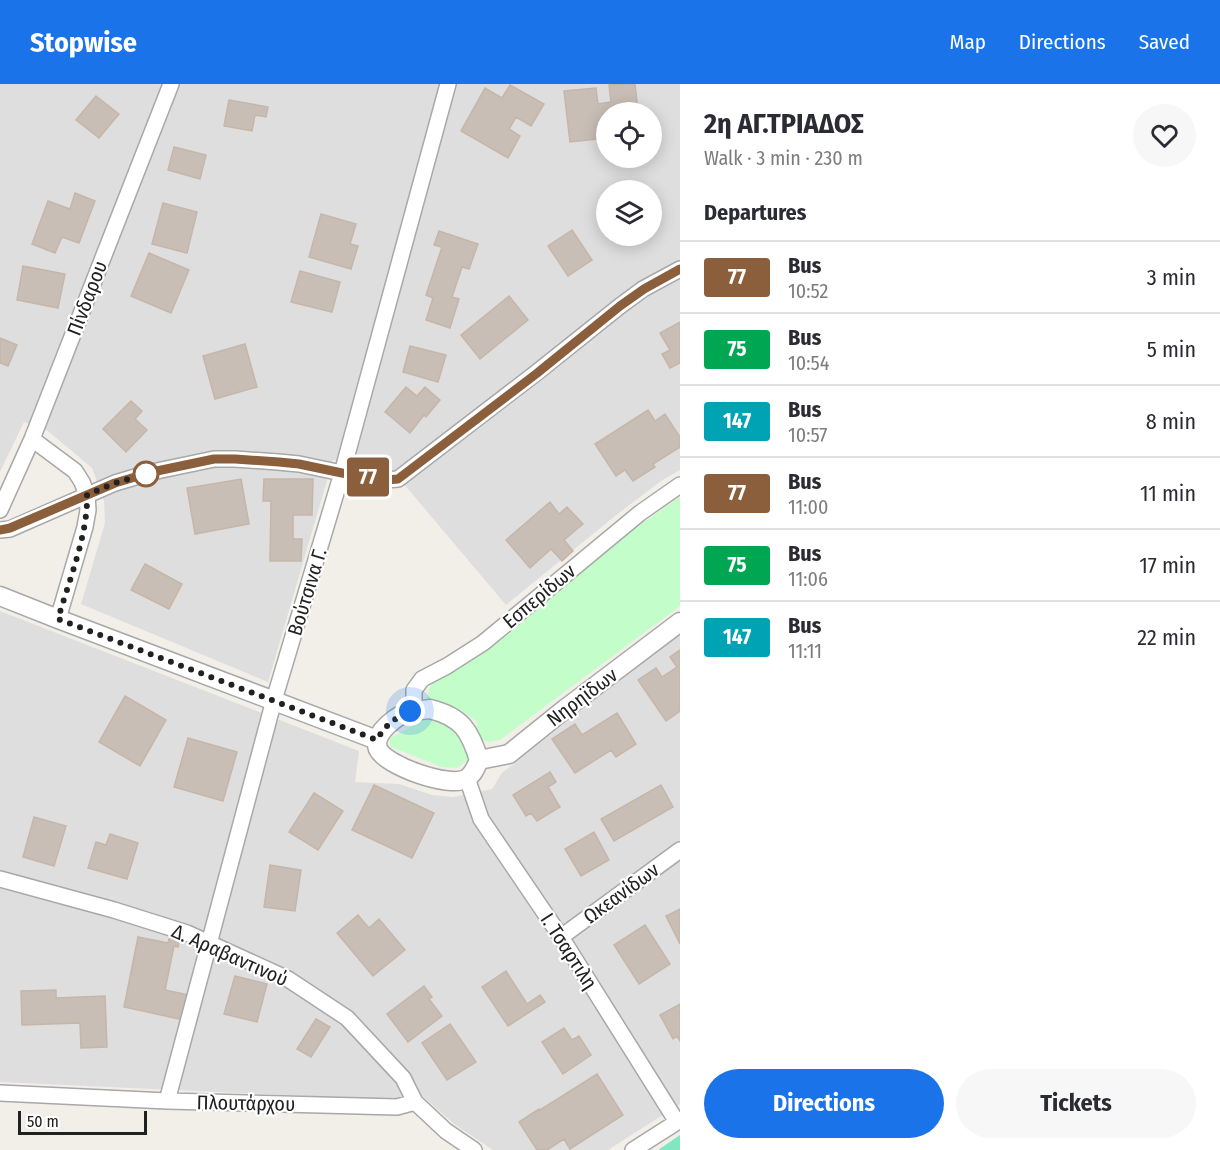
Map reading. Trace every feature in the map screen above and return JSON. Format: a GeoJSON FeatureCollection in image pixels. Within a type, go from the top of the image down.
{"type":"FeatureCollection","features":[{"type":"Feature","properties":{"kind":"street","name":"Πίνδαρου"},"geometry":{"type":"LineString","coordinates":[[0,510],[32,440],[171,84]]}},
{"type":"Feature","properties":{"kind":"street","name":"Βούτσινα Γ."},"geometry":{"type":"LineString","coordinates":[[166,1101],[274,700],[342,473],[448,84]]}},
{"type":"Feature","properties":{"kind":"street"},"geometry":{"type":"LineString","coordinates":[[0,530],[15,526],[115,483],[152,472],[214,459],[299,464],[386,480],[398,479],[536,374],[620,306],[644,289],[680,269]]}},
{"type":"Feature","properties":{"kind":"street"},"geometry":{"type":"LineString","coordinates":[[32,440],[75,471],[87,495],[88,510],[85,527],[58,619]]}},
{"type":"Feature","properties":{"kind":"street","name":"Εσπερίδων"},"geometry":{"type":"LineString","coordinates":[[414,711],[414,690],[422,678],[447,666],[483,643],[640,513],[680,485]]}},
{"type":"Feature","properties":{"kind":"street"},"geometry":{"type":"LineString","coordinates":[[0,596],[377,740]]}},
{"type":"Feature","properties":{"kind":"street","name":"Νηρηϊδων"},"geometry":{"type":"LineString","coordinates":[[479,760],[509,754],[680,622]]}},
{"type":"Feature","properties":{"kind":"street"},"geometry":{"type":"LineString","coordinates":[[430,709],[451,716],[467,731],[479,760],[475,770],[467,778],[451,782],[412,772],[379,750],[377,740],[391,721],[414,711],[430,709]]}},
{"type":"Feature","properties":{"kind":"street","name":"Ι. Τσαρτιλη"},"geometry":{"type":"LineString","coordinates":[[467,778],[481,819],[561,937],[678,1121]]}},
{"type":"Feature","properties":{"kind":"street","name":"Ωκεανίδων"},"geometry":{"type":"LineString","coordinates":[[561,937],[680,850]]}},
{"type":"Feature","properties":{"kind":"street","name":"Δ. Αραβαντινού"},"geometry":{"type":"LineString","coordinates":[[0,879],[114,910],[187,933],[288,980],[347,1018],[403,1078],[415,1102]]}},
{"type":"Feature","properties":{"kind":"street","name":"Πλουτάρχου"},"geometry":{"type":"LineString","coordinates":[[0,1093],[166,1101],[397,1107],[415,1102]]}},
{"type":"Feature","properties":{"kind":"street"},"geometry":{"type":"LineString","coordinates":[[415,1102],[446,1131],[474,1150]]}},
{"type":"Feature","properties":{"kind":"street"},"geometry":{"type":"LineString","coordinates":[[633,1150],[678,1121]]}},
{"type":"Feature","properties":{"kind":"shaded area"},"geometry":{"type":"Polygon","coordinates":[[[0,84],[680,84],[680,470],[661,481],[615,516],[506,605],[392,470],[333,460],[268,682],[81,604],[105,523],[104,501],[92,468],[48,431],[24,422],[0,472],[0,84]]]}},
{"type":"Feature","properties":{"kind":"shaded area"},"geometry":{"type":"Polygon","coordinates":[[[0,611],[359,751],[355,782],[399,784],[432,795],[453,797],[492,789],[502,773],[680,632],[680,1104],[608,1150],[493,1150],[454,1124],[419,1093],[396,1100],[0,1082],[0,611]]]}},
{"type":"Feature","properties":{"kind":"green space"},"geometry":{"type":"Polygon","coordinates":[[[680,497],[680,606],[500,740],[489,742],[481,740],[476,730],[477,722],[461,710],[425,703],[431,684],[472,661],[627,534],[680,497]]]}},
{"type":"Feature","properties":{"kind":"green space"},"geometry":{"type":"Polygon","coordinates":[[[424,719],[444,723],[464,742],[469,759],[457,768],[442,767],[391,747],[389,739],[424,719]]]}},
{"type":"Feature","properties":{"kind":"green space"},"geometry":{"type":"Polygon","coordinates":[[[680,1135],[680,1150],[658,1150],[680,1135]]]}},
{"type":"Feature","properties":{"kind":"building"},"geometry":{"type":"Polygon","coordinates":[[[635,84],[637,102],[611,102],[609,85],[635,84]]]}},
{"type":"Feature","properties":{"kind":"building"},"geometry":{"type":"Polygon","coordinates":[[[510,85],[544,104],[531,126],[516,117],[509,129],[520,136],[508,158],[461,131],[485,88],[502,98],[510,85]]]}},
{"type":"Feature","properties":{"kind":"building"},"geometry":{"type":"Polygon","coordinates":[[[596,88],[596,139],[570,142],[564,91],[596,88]]]}},
{"type":"Feature","properties":{"kind":"building"},"geometry":{"type":"Polygon","coordinates":[[[96,96],[119,114],[99,138],[76,120],[96,96]]]}},
{"type":"Feature","properties":{"kind":"building"},"geometry":{"type":"Polygon","coordinates":[[[229,100],[268,107],[266,117],[255,115],[252,131],[224,126],[229,100]]]}},
{"type":"Feature","properties":{"kind":"building"},"geometry":{"type":"Polygon","coordinates":[[[174,147],[206,155],[200,179],[168,170],[174,147]]]}},
{"type":"Feature","properties":{"kind":"building"},"geometry":{"type":"Polygon","coordinates":[[[75,193],[95,201],[79,243],[62,237],[55,253],[32,244],[48,201],[70,209],[75,193]]]}},
{"type":"Feature","properties":{"kind":"building"},"geometry":{"type":"Polygon","coordinates":[[[163,203],[197,212],[187,253],[152,244],[163,203]]]}},
{"type":"Feature","properties":{"kind":"building"},"geometry":{"type":"Polygon","coordinates":[[[321,214],[356,224],[350,244],[358,246],[351,269],[309,257],[321,214]]]}},
{"type":"Feature","properties":{"kind":"building"},"geometry":{"type":"Polygon","coordinates":[[[572,230],[592,260],[568,276],[548,246],[572,230]]]}},
{"type":"Feature","properties":{"kind":"building"},"geometry":{"type":"Polygon","coordinates":[[[439,231],[478,244],[469,269],[462,267],[452,297],[459,299],[450,328],[426,320],[433,298],[426,295],[442,247],[434,245],[439,231]]]}},
{"type":"Feature","properties":{"kind":"building"},"geometry":{"type":"Polygon","coordinates":[[[149,253],[189,270],[171,313],[131,296],[149,253]]]}},
{"type":"Feature","properties":{"kind":"building"},"geometry":{"type":"Polygon","coordinates":[[[23,266],[65,274],[58,308],[17,300],[23,266]]]}},
{"type":"Feature","properties":{"kind":"building"},"geometry":{"type":"Polygon","coordinates":[[[300,271],[340,282],[332,312],[291,302],[300,271]]]}},
{"type":"Feature","properties":{"kind":"building"},"geometry":{"type":"Polygon","coordinates":[[[509,296],[528,320],[480,359],[461,335],[509,296]]]}},
{"type":"Feature","properties":{"kind":"building"},"geometry":{"type":"Polygon","coordinates":[[[680,322],[680,363],[670,368],[662,354],[670,350],[660,333],[680,322]]]}},
{"type":"Feature","properties":{"kind":"building"},"geometry":{"type":"Polygon","coordinates":[[[0,338],[17,345],[8,366],[0,363],[0,338]]]}},
{"type":"Feature","properties":{"kind":"building"},"geometry":{"type":"Polygon","coordinates":[[[245,344],[257,387],[215,399],[203,356],[245,344]]]}},
{"type":"Feature","properties":{"kind":"building"},"geometry":{"type":"Polygon","coordinates":[[[410,346],[446,355],[438,382],[403,372],[410,346]]]}},
{"type":"Feature","properties":{"kind":"building"},"geometry":{"type":"Polygon","coordinates":[[[406,387],[417,396],[425,387],[440,400],[410,433],[385,412],[406,387]]]}},
{"type":"Feature","properties":{"kind":"building"},"geometry":{"type":"Polygon","coordinates":[[[131,401],[142,411],[135,419],[147,430],[126,452],[103,429],[131,401]]]}},
{"type":"Feature","properties":{"kind":"building"},"geometry":{"type":"Polygon","coordinates":[[[648,410],[655,421],[665,414],[680,437],[680,447],[653,464],[655,467],[633,481],[625,470],[616,476],[595,444],[648,410]]]}},
{"type":"Feature","properties":{"kind":"building"},"geometry":{"type":"Polygon","coordinates":[[[241,479],[249,524],[195,534],[187,488],[241,479]]]}},
{"type":"Feature","properties":{"kind":"building"},"geometry":{"type":"Polygon","coordinates":[[[264,479],[313,479],[312,515],[293,515],[293,539],[302,539],[301,561],[270,561],[271,501],[263,501],[264,479]]]}},
{"type":"Feature","properties":{"kind":"building"},"geometry":{"type":"Polygon","coordinates":[[[550,502],[559,514],[567,507],[583,524],[564,540],[573,551],[562,561],[551,549],[530,568],[506,540],[550,502]]]}},
{"type":"Feature","properties":{"kind":"building"},"geometry":{"type":"Polygon","coordinates":[[[145,564],[182,584],[169,609],[131,590],[145,564]]]}},
{"type":"Feature","properties":{"kind":"building"},"geometry":{"type":"Polygon","coordinates":[[[680,650],[680,711],[666,721],[638,680],[656,668],[662,677],[677,667],[670,657],[680,650]]]}},
{"type":"Feature","properties":{"kind":"building"},"geometry":{"type":"Polygon","coordinates":[[[125,696],[166,720],[140,766],[99,742],[125,696]]]}},
{"type":"Feature","properties":{"kind":"building"},"geometry":{"type":"Polygon","coordinates":[[[617,713],[636,744],[616,757],[611,750],[575,773],[552,739],[575,724],[582,735],[617,713]]]}},
{"type":"Feature","properties":{"kind":"building"},"geometry":{"type":"Polygon","coordinates":[[[188,738],[237,752],[223,801],[174,787],[188,738]]]}},
{"type":"Feature","properties":{"kind":"building"},"geometry":{"type":"Polygon","coordinates":[[[550,772],[556,782],[548,787],[560,807],[537,821],[531,813],[526,816],[513,795],[550,772]]]}},
{"type":"Feature","properties":{"kind":"building"},"geometry":{"type":"Polygon","coordinates":[[[374,785],[434,813],[412,858],[352,830],[374,785]]]}},
{"type":"Feature","properties":{"kind":"building"},"geometry":{"type":"Polygon","coordinates":[[[661,785],[673,807],[614,841],[601,819],[661,785]]]}},
{"type":"Feature","properties":{"kind":"building"},"geometry":{"type":"Polygon","coordinates":[[[314,793],[343,811],[318,850],[289,832],[314,793]]]}},
{"type":"Feature","properties":{"kind":"building"},"geometry":{"type":"Polygon","coordinates":[[[34,817],[66,826],[54,866],[23,857],[34,817]]]}},
{"type":"Feature","properties":{"kind":"building"},"geometry":{"type":"Polygon","coordinates":[[[594,832],[609,860],[581,876],[565,849],[594,832]]]}},
{"type":"Feature","properties":{"kind":"building"},"geometry":{"type":"Polygon","coordinates":[[[110,834],[138,843],[127,879],[88,868],[96,842],[106,845],[110,834]]]}},
{"type":"Feature","properties":{"kind":"building"},"geometry":{"type":"Polygon","coordinates":[[[270,865],[301,870],[295,911],[264,907],[270,865]]]}},
{"type":"Feature","properties":{"kind":"building"},"geometry":{"type":"Polygon","coordinates":[[[680,909],[680,944],[666,916],[680,909]]]}},
{"type":"Feature","properties":{"kind":"building"},"geometry":{"type":"Polygon","coordinates":[[[358,915],[369,928],[379,919],[405,950],[373,976],[337,933],[358,915]]]}},
{"type":"Feature","properties":{"kind":"building"},"geometry":{"type":"Polygon","coordinates":[[[645,925],[670,964],[639,984],[614,945],[645,925]]]}},
{"type":"Feature","properties":{"kind":"building"},"geometry":{"type":"Polygon","coordinates":[[[170,935],[180,938],[178,947],[174,946],[165,990],[189,995],[184,1020],[124,1007],[138,937],[168,943],[170,935]]]}},
{"type":"Feature","properties":{"kind":"building"},"geometry":{"type":"Polygon","coordinates":[[[506,971],[527,1004],[540,995],[545,1002],[508,1026],[482,987],[506,971]]]}},
{"type":"Feature","properties":{"kind":"building"},"geometry":{"type":"Polygon","coordinates":[[[235,976],[267,984],[257,1022],[224,1014],[235,976]]]}},
{"type":"Feature","properties":{"kind":"building"},"geometry":{"type":"Polygon","coordinates":[[[424,986],[432,997],[429,999],[442,1016],[408,1042],[387,1014],[424,986]]]}},
{"type":"Feature","properties":{"kind":"building"},"geometry":{"type":"Polygon","coordinates":[[[56,990],[56,998],[105,996],[107,1047],[81,1048],[80,1023],[22,1025],[21,991],[56,990]]]}},
{"type":"Feature","properties":{"kind":"building"},"geometry":{"type":"Polygon","coordinates":[[[680,1004],[680,1041],[677,1036],[673,1039],[660,1015],[680,1004]]]}},
{"type":"Feature","properties":{"kind":"building"},"geometry":{"type":"Polygon","coordinates":[[[316,1019],[330,1027],[311,1057],[297,1049],[316,1019]]]}},
{"type":"Feature","properties":{"kind":"building"},"geometry":{"type":"Polygon","coordinates":[[[450,1024],[476,1062],[447,1080],[422,1043],[450,1024]]]}},
{"type":"Feature","properties":{"kind":"building"},"geometry":{"type":"Polygon","coordinates":[[[564,1028],[572,1040],[579,1036],[591,1055],[563,1074],[542,1042],[564,1028]]]}},
{"type":"Feature","properties":{"kind":"building"},"geometry":{"type":"Polygon","coordinates":[[[597,1074],[623,1115],[570,1149],[564,1139],[547,1150],[537,1150],[519,1122],[597,1074]]]}},
{"type":"Feature","properties":{"kind":"bus line","name":"77"},"geometry":{"type":"LineString","coordinates":[[0,530],[10,528],[115,483],[152,472],[214,459],[299,464],[386,480],[398,479],[536,374],[620,306],[644,289],[680,269]]}},
{"type":"Feature","properties":{"kind":"route"},"geometry":{"type":"LineString","coordinates":[[146,474],[152,472],[115,483],[87,495],[88,510],[85,527],[58,619],[377,740],[391,721],[410,711]]}}]}
